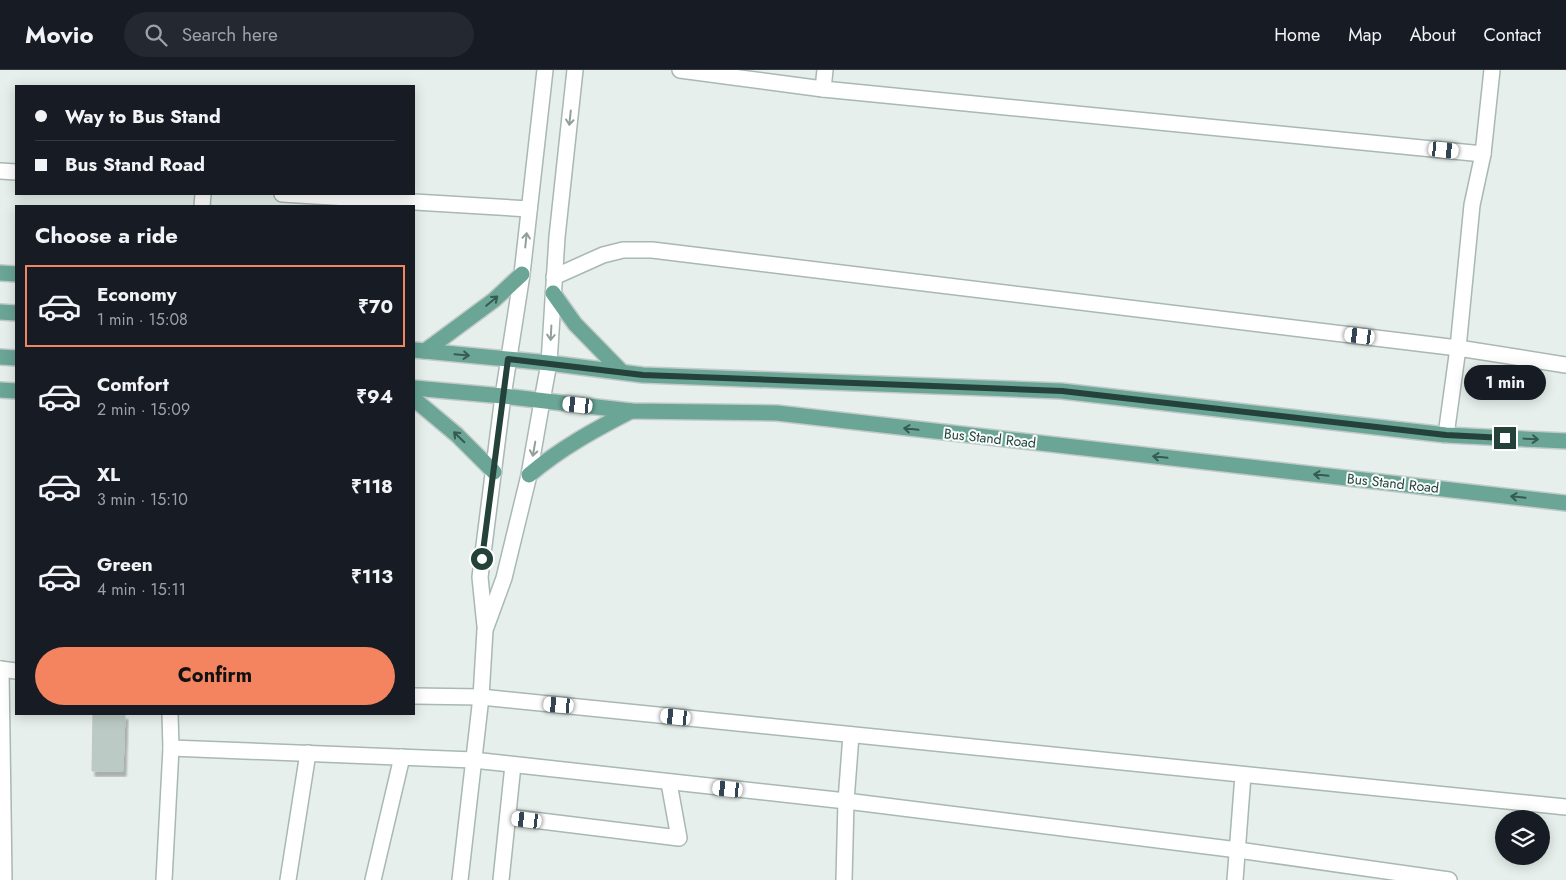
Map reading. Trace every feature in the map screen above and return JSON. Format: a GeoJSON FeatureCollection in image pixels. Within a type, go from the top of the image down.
{"type":"FeatureCollection","features":[{"type":"Feature","properties":{"kind":"main road"},"geometry":{"type":"LineString","coordinates":[[0,273],[15,274]]}},
{"type":"Feature","properties":{"kind":"main road"},"geometry":{"type":"LineString","coordinates":[[419,351],[494,300],[522,274]]}},
{"type":"Feature","properties":{"kind":"main road"},"geometry":{"type":"LineString","coordinates":[[553,285],[575,324],[622,372]]}},
{"type":"Feature","properties":{"kind":"main road"},"geometry":{"type":"LineString","coordinates":[[0,312],[15,313]]}},
{"type":"Feature","properties":{"kind":"main road"},"geometry":{"type":"LineString","coordinates":[[419,351],[549,363],[643,375],[1062,391],[1446,435],[1566,441]]}},
{"type":"Feature","properties":{"kind":"main road"},"geometry":{"type":"LineString","coordinates":[[0,357],[15,358]]}},
{"type":"Feature","properties":{"kind":"main road","name":"Bus Stand Road"},"geometry":{"type":"LineString","coordinates":[[415,388],[631,411],[777,414],[1566,503]]}},
{"type":"Feature","properties":{"kind":"main road"},"geometry":{"type":"LineString","coordinates":[[0,390],[15,391]]}},
{"type":"Feature","properties":{"kind":"main road"},"geometry":{"type":"LineString","coordinates":[[415,401],[457,435],[494,472]]}},
{"type":"Feature","properties":{"kind":"main road"},"geometry":{"type":"LineString","coordinates":[[529,475],[551,457],[585,434],[631,411]]}},
{"type":"Feature","properties":{"kind":"street"},"geometry":{"type":"LineString","coordinates":[[460,880],[481,697],[485,630],[480,577],[508,359],[522,274],[545,70]]}},
{"type":"Feature","properties":{"kind":"street"},"geometry":{"type":"LineString","coordinates":[[485,630],[504,578],[529,475],[549,363],[556,237],[575,70]]}},
{"type":"Feature","properties":{"kind":"street"},"geometry":{"type":"LineString","coordinates":[[680,70],[823,89],[1483,154]]}},
{"type":"Feature","properties":{"kind":"street"},"geometry":{"type":"LineString","coordinates":[[823,89],[825,70]]}},
{"type":"Feature","properties":{"kind":"street"},"geometry":{"type":"LineString","coordinates":[[1446,435],[1458,348],[1472,205],[1483,154],[1492,70]]}},
{"type":"Feature","properties":{"kind":"street"},"geometry":{"type":"LineString","coordinates":[[0,171],[15,172]]}},
{"type":"Feature","properties":{"kind":"street"},"geometry":{"type":"LineString","coordinates":[[298,195],[529,209]]}},
{"type":"Feature","properties":{"kind":"street"},"geometry":{"type":"LineString","coordinates":[[553,285],[603,255],[623,250],[652,250],[1458,348],[1566,365]]}},
{"type":"Feature","properties":{"kind":"street"},"geometry":{"type":"LineString","coordinates":[[4,880],[6,670]]}},
{"type":"Feature","properties":{"kind":"street"},"geometry":{"type":"LineString","coordinates":[[415,696],[481,697],[1566,807]]}},
{"type":"Feature","properties":{"kind":"street"},"geometry":{"type":"LineString","coordinates":[[164,880],[171,748],[170,715]]}},
{"type":"Feature","properties":{"kind":"street"},"geometry":{"type":"LineString","coordinates":[[844,880],[846,801],[851,735]]}},
{"type":"Feature","properties":{"kind":"street"},"geometry":{"type":"LineString","coordinates":[[171,748],[473,760],[846,801],[1238,850],[1449,880]]}},
{"type":"Feature","properties":{"kind":"street"},"geometry":{"type":"LineString","coordinates":[[288,880],[308,753]]}},
{"type":"Feature","properties":{"kind":"street"},"geometry":{"type":"LineString","coordinates":[[373,880],[402,757]]}},
{"type":"Feature","properties":{"kind":"street"},"geometry":{"type":"LineString","coordinates":[[501,880],[514,765]]}},
{"type":"Feature","properties":{"kind":"street"},"geometry":{"type":"LineString","coordinates":[[1235,880],[1243,775]]}},
{"type":"Feature","properties":{"kind":"street"},"geometry":{"type":"LineString","coordinates":[[508,817],[679,838],[669,783]]}},
{"type":"Feature","properties":{"kind":"building"},"geometry":{"type":"Polygon","coordinates":[[[93,715],[125,715],[123,771],[92,771],[93,715]]]}},
{"type":"Feature","properties":{"kind":"route"},"geometry":{"type":"LineString","coordinates":[[482,559],[508,359],[643,375],[1062,391],[1446,435],[1505,438]]}}]}
